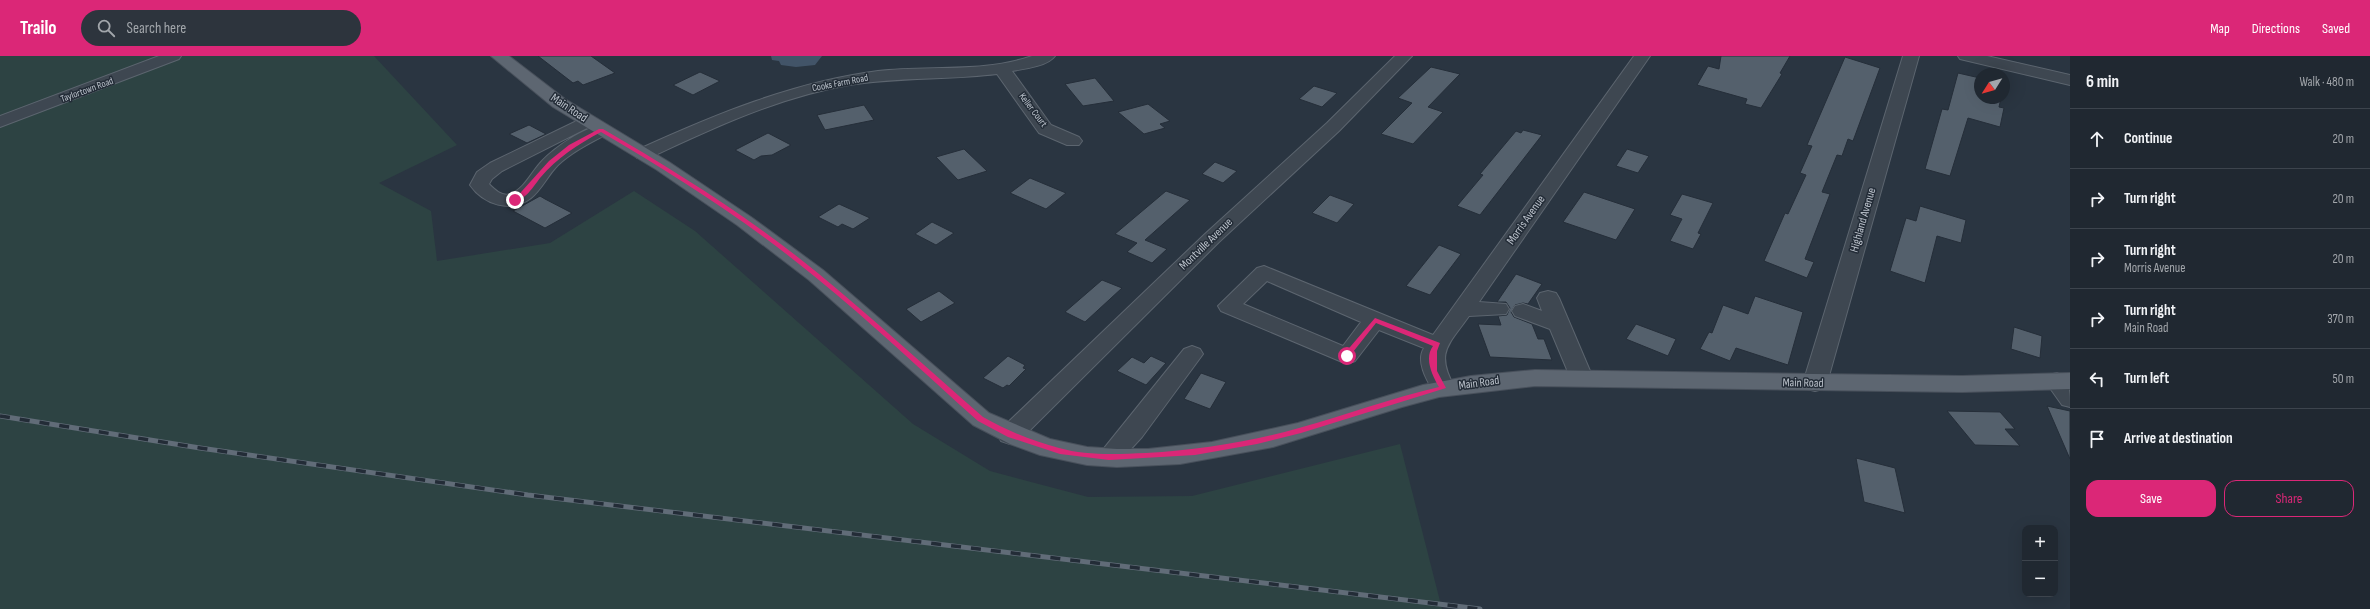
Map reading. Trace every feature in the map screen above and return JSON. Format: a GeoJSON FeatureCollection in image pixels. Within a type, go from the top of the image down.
{"type":"FeatureCollection","features":[{"type":"Feature","properties":{"kind":"main road","name":"Main Road"},"geometry":{"type":"LineString","coordinates":[[499,56],[559,103],[643,154],[744,221],[816,275],[981,419],[1010,435],[1060,451],[1109,457],[1195,452],[1257,442],[1301,431],[1407,397],[1443,388],[1491,381],[1581,378],[1815,383],[1962,384],[2063,381]]}},
{"type":"Feature","properties":{"kind":"street","name":"Taylortown Road"},"geometry":{"type":"LineString","coordinates":[[0,122],[173,56]]}},
{"type":"Feature","properties":{"kind":"street"},"geometry":{"type":"LineString","coordinates":[[899,56],[903,74]]}},
{"type":"Feature","properties":{"kind":"street","name":"Cooks Farm Road"},"geometry":{"type":"LineString","coordinates":[[643,154],[721,118],[763,102],[825,85],[903,74],[1001,68],[1025,63],[1047,56]]}},
{"type":"Feature","properties":{"kind":"street","name":"Montville Avenue"},"geometry":{"type":"LineString","coordinates":[[1010,435],[1122,328],[1212,238],[1333,127],[1404,56]]}},
{"type":"Feature","properties":{"kind":"street","name":"Morris Avenue"},"geometry":{"type":"LineString","coordinates":[[1443,388],[1434,371],[1433,351],[1642,56]]}},
{"type":"Feature","properties":{"kind":"street","name":"Highland Avenue"},"geometry":{"type":"LineString","coordinates":[[1815,383],[1911,56]]}},
{"type":"Feature","properties":{"kind":"street"},"geometry":{"type":"LineString","coordinates":[[1966,56],[2070,80]]}},
{"type":"Feature","properties":{"kind":"street","name":"Keller Court"},"geometry":{"type":"LineString","coordinates":[[1001,68],[1045,129],[1073,141]]}},
{"type":"Feature","properties":{"kind":"street"},"geometry":{"type":"LineString","coordinates":[[594,125],[551,162],[522,196],[515,200],[507,201],[487,195],[479,185],[484,176],[496,167],[594,125]]}},
{"type":"Feature","properties":{"kind":"street"},"geometry":{"type":"LineString","coordinates":[[1375,320],[1347,356],[1229,306],[1264,272],[1437,345]]}},
{"type":"Feature","properties":{"kind":"street"},"geometry":{"type":"LineString","coordinates":[[1548,298],[1557,324],[1581,378]]}},
{"type":"Feature","properties":{"kind":"street"},"geometry":{"type":"LineString","coordinates":[[1463,309],[1498,309]]}},
{"type":"Feature","properties":{"kind":"street"},"geometry":{"type":"LineString","coordinates":[[1523,311],[1557,324]]}},
{"type":"Feature","properties":{"kind":"street"},"geometry":{"type":"LineString","coordinates":[[1109,457],[1133,431],[1192,354]]}},
{"type":"Feature","properties":{"kind":"street"},"geometry":{"type":"LineString","coordinates":[[2063,381],[2070,399]]}},
{"type":"Feature","properties":{"kind":"green space"},"geometry":{"type":"Polygon","coordinates":[[[0,56],[374,56],[457,145],[379,183],[431,211],[437,261],[550,243],[634,191],[695,231],[913,424],[990,471],[1088,497],[1192,496],[1400,444],[1442,609],[0,609],[0,56]]]}},
{"type":"Feature","properties":{"kind":"water"},"geometry":{"type":"Polygon","coordinates":[[[771,56],[822,56],[815,65],[796,67],[781,65],[779,61],[772,60],[771,56]]]}},
{"type":"Feature","properties":{"kind":"building"},"geometry":{"type":"Polygon","coordinates":[[[538,56],[591,56],[615,73],[583,85],[578,81],[573,83],[538,56]]]}},
{"type":"Feature","properties":{"kind":"building"},"geometry":{"type":"Polygon","coordinates":[[[1721,56],[1790,56],[1780,73],[1782,74],[1761,108],[1745,104],[1747,99],[1697,85],[1708,66],[1719,69],[1721,56]]]}},
{"type":"Feature","properties":{"kind":"building"},"geometry":{"type":"Polygon","coordinates":[[[1845,57],[1880,68],[1853,141],[1848,139],[1842,156],[1837,155],[1822,192],[1830,194],[1805,259],[1814,262],[1807,278],[1764,261],[1785,213],[1788,214],[1806,175],[1800,173],[1812,146],[1807,145],[1845,57]]]}},
{"type":"Feature","properties":{"kind":"building"},"geometry":{"type":"Polygon","coordinates":[[[1431,67],[1460,74],[1428,107],[1443,112],[1413,144],[1381,134],[1412,103],[1398,98],[1431,67]]]}},
{"type":"Feature","properties":{"kind":"building"},"geometry":{"type":"Polygon","coordinates":[[[700,72],[720,81],[693,95],[673,85],[700,72]]]}},
{"type":"Feature","properties":{"kind":"building"},"geometry":{"type":"Polygon","coordinates":[[[1958,73],[1974,77],[1974,104],[2000,104],[1999,107],[2004,108],[2000,127],[1968,118],[1950,176],[1925,169],[1942,109],[1948,110],[1958,73]]]}},
{"type":"Feature","properties":{"kind":"building"},"geometry":{"type":"Polygon","coordinates":[[[1095,78],[1114,101],[1083,106],[1065,84],[1095,78]]]}},
{"type":"Feature","properties":{"kind":"building"},"geometry":{"type":"Polygon","coordinates":[[[1314,86],[1337,93],[1322,107],[1299,99],[1314,86]]]}},
{"type":"Feature","properties":{"kind":"building"},"geometry":{"type":"Polygon","coordinates":[[[1148,104],[1170,121],[1160,124],[1165,128],[1144,134],[1118,112],[1148,104]]]}},
{"type":"Feature","properties":{"kind":"building"},"geometry":{"type":"Polygon","coordinates":[[[864,105],[874,120],[825,130],[817,115],[864,105]]]}},
{"type":"Feature","properties":{"kind":"building"},"geometry":{"type":"Polygon","coordinates":[[[529,125],[546,134],[527,143],[509,134],[529,125]]]}},
{"type":"Feature","properties":{"kind":"building"},"geometry":{"type":"Polygon","coordinates":[[[1523,130],[1542,135],[1480,215],[1457,206],[1483,175],[1480,174],[1516,131],[1521,133],[1523,130]]]}},
{"type":"Feature","properties":{"kind":"building"},"geometry":{"type":"Polygon","coordinates":[[[768,133],[791,145],[772,155],[761,156],[754,160],[735,150],[768,133]]]}},
{"type":"Feature","properties":{"kind":"building"},"geometry":{"type":"Polygon","coordinates":[[[964,149],[987,171],[958,180],[936,157],[964,149]]]}},
{"type":"Feature","properties":{"kind":"building"},"geometry":{"type":"Polygon","coordinates":[[[1627,149],[1649,156],[1638,173],[1616,166],[1627,149]]]}},
{"type":"Feature","properties":{"kind":"building"},"geometry":{"type":"Polygon","coordinates":[[[1215,162],[1237,171],[1223,183],[1202,174],[1215,162]]]}},
{"type":"Feature","properties":{"kind":"building"},"geometry":{"type":"Polygon","coordinates":[[[1030,178],[1066,193],[1046,209],[1010,193],[1030,178]]]}},
{"type":"Feature","properties":{"kind":"building"},"geometry":{"type":"Polygon","coordinates":[[[1166,191],[1190,200],[1145,240],[1167,249],[1152,263],[1127,252],[1137,243],[1115,234],[1166,191]]]}},
{"type":"Feature","properties":{"kind":"building"},"geometry":{"type":"Polygon","coordinates":[[[1584,192],[1635,209],[1616,240],[1563,222],[1584,192]]]}},
{"type":"Feature","properties":{"kind":"building"},"geometry":{"type":"Polygon","coordinates":[[[1682,194],[1713,203],[1698,233],[1701,234],[1693,249],[1670,241],[1682,219],[1670,215],[1682,194]]]}},
{"type":"Feature","properties":{"kind":"building"},"geometry":{"type":"Polygon","coordinates":[[[1330,195],[1354,204],[1337,223],[1312,213],[1330,195]]]}},
{"type":"Feature","properties":{"kind":"building"},"geometry":{"type":"Polygon","coordinates":[[[540,196],[572,213],[545,228],[513,211],[540,196]]]}},
{"type":"Feature","properties":{"kind":"building"},"geometry":{"type":"Polygon","coordinates":[[[839,204],[870,218],[853,229],[842,224],[838,227],[818,217],[839,204]]]}},
{"type":"Feature","properties":{"kind":"building"},"geometry":{"type":"Polygon","coordinates":[[[1920,206],[1966,220],[1961,243],[1937,236],[1925,283],[1890,271],[1906,218],[1916,221],[1920,206]]]}},
{"type":"Feature","properties":{"kind":"building"},"geometry":{"type":"Polygon","coordinates":[[[932,222],[954,233],[936,245],[915,234],[932,222]]]}},
{"type":"Feature","properties":{"kind":"building"},"geometry":{"type":"Polygon","coordinates":[[[1439,245],[1461,254],[1430,295],[1406,286],[1439,245]]]}},
{"type":"Feature","properties":{"kind":"building"},"geometry":{"type":"Polygon","coordinates":[[[1516,274],[1542,284],[1528,304],[1523,303],[1515,305],[1511,312],[1514,317],[1532,324],[1538,339],[1544,339],[1552,360],[1490,357],[1478,324],[1501,325],[1498,316],[1507,315],[1510,308],[1506,302],[1497,302],[1516,274]]]}},
{"type":"Feature","properties":{"kind":"building"},"geometry":{"type":"Polygon","coordinates":[[[1102,280],[1122,288],[1085,322],[1065,312],[1102,280]]]}},
{"type":"Feature","properties":{"kind":"building"},"geometry":{"type":"Polygon","coordinates":[[[939,291],[955,303],[921,322],[906,309],[939,291]]]}},
{"type":"Feature","properties":{"kind":"building"},"geometry":{"type":"Polygon","coordinates":[[[1755,296],[1803,312],[1788,365],[1736,348],[1730,361],[1700,349],[1709,332],[1712,333],[1723,305],[1748,314],[1755,296]]]}},
{"type":"Feature","properties":{"kind":"building"},"geometry":{"type":"Polygon","coordinates":[[[1636,324],[1676,339],[1668,356],[1626,339],[1636,324]]]}},
{"type":"Feature","properties":{"kind":"building"},"geometry":{"type":"Polygon","coordinates":[[[2014,327],[2042,336],[2040,358],[2011,349],[2014,327]]]}},
{"type":"Feature","properties":{"kind":"building"},"geometry":{"type":"Polygon","coordinates":[[[1008,356],[1025,365],[1023,368],[1026,369],[1009,386],[1007,385],[1003,388],[983,378],[1008,356]]]}},
{"type":"Feature","properties":{"kind":"building"},"geometry":{"type":"Polygon","coordinates":[[[1151,356],[1166,363],[1146,385],[1117,371],[1132,357],[1144,363],[1151,356]]]}},
{"type":"Feature","properties":{"kind":"building"},"geometry":{"type":"Polygon","coordinates":[[[1201,373],[1226,382],[1210,409],[1184,399],[1201,373]]]}},
{"type":"Feature","properties":{"kind":"building"},"geometry":{"type":"Polygon","coordinates":[[[2047,406],[2070,411],[2070,459],[2047,406]]]}},
{"type":"Feature","properties":{"kind":"building"},"geometry":{"type":"Polygon","coordinates":[[[1947,411],[2000,412],[2015,429],[2005,429],[2020,446],[1975,445],[1947,411]]]}},
{"type":"Feature","properties":{"kind":"building"},"geometry":{"type":"Polygon","coordinates":[[[1856,458],[1895,468],[1905,513],[1864,502],[1856,458]]]}},
{"type":"Feature","properties":{"kind":"railway"},"geometry":{"type":"LineString","coordinates":[[0,416],[200,448],[528,495],[1480,609]]}},
{"type":"Feature","properties":{"kind":"route"},"geometry":{"type":"LineString","coordinates":[[515,200],[522,196],[551,162],[570,146],[601,130],[663,166],[744,221],[816,275],[860,311],[981,419],[1010,435],[1034,444],[1060,451],[1087,456],[1147,457],[1195,452],[1257,442],[1301,431],[1407,397],[1443,388],[1434,371],[1433,351],[1437,345],[1375,320],[1347,356]]}}]}
